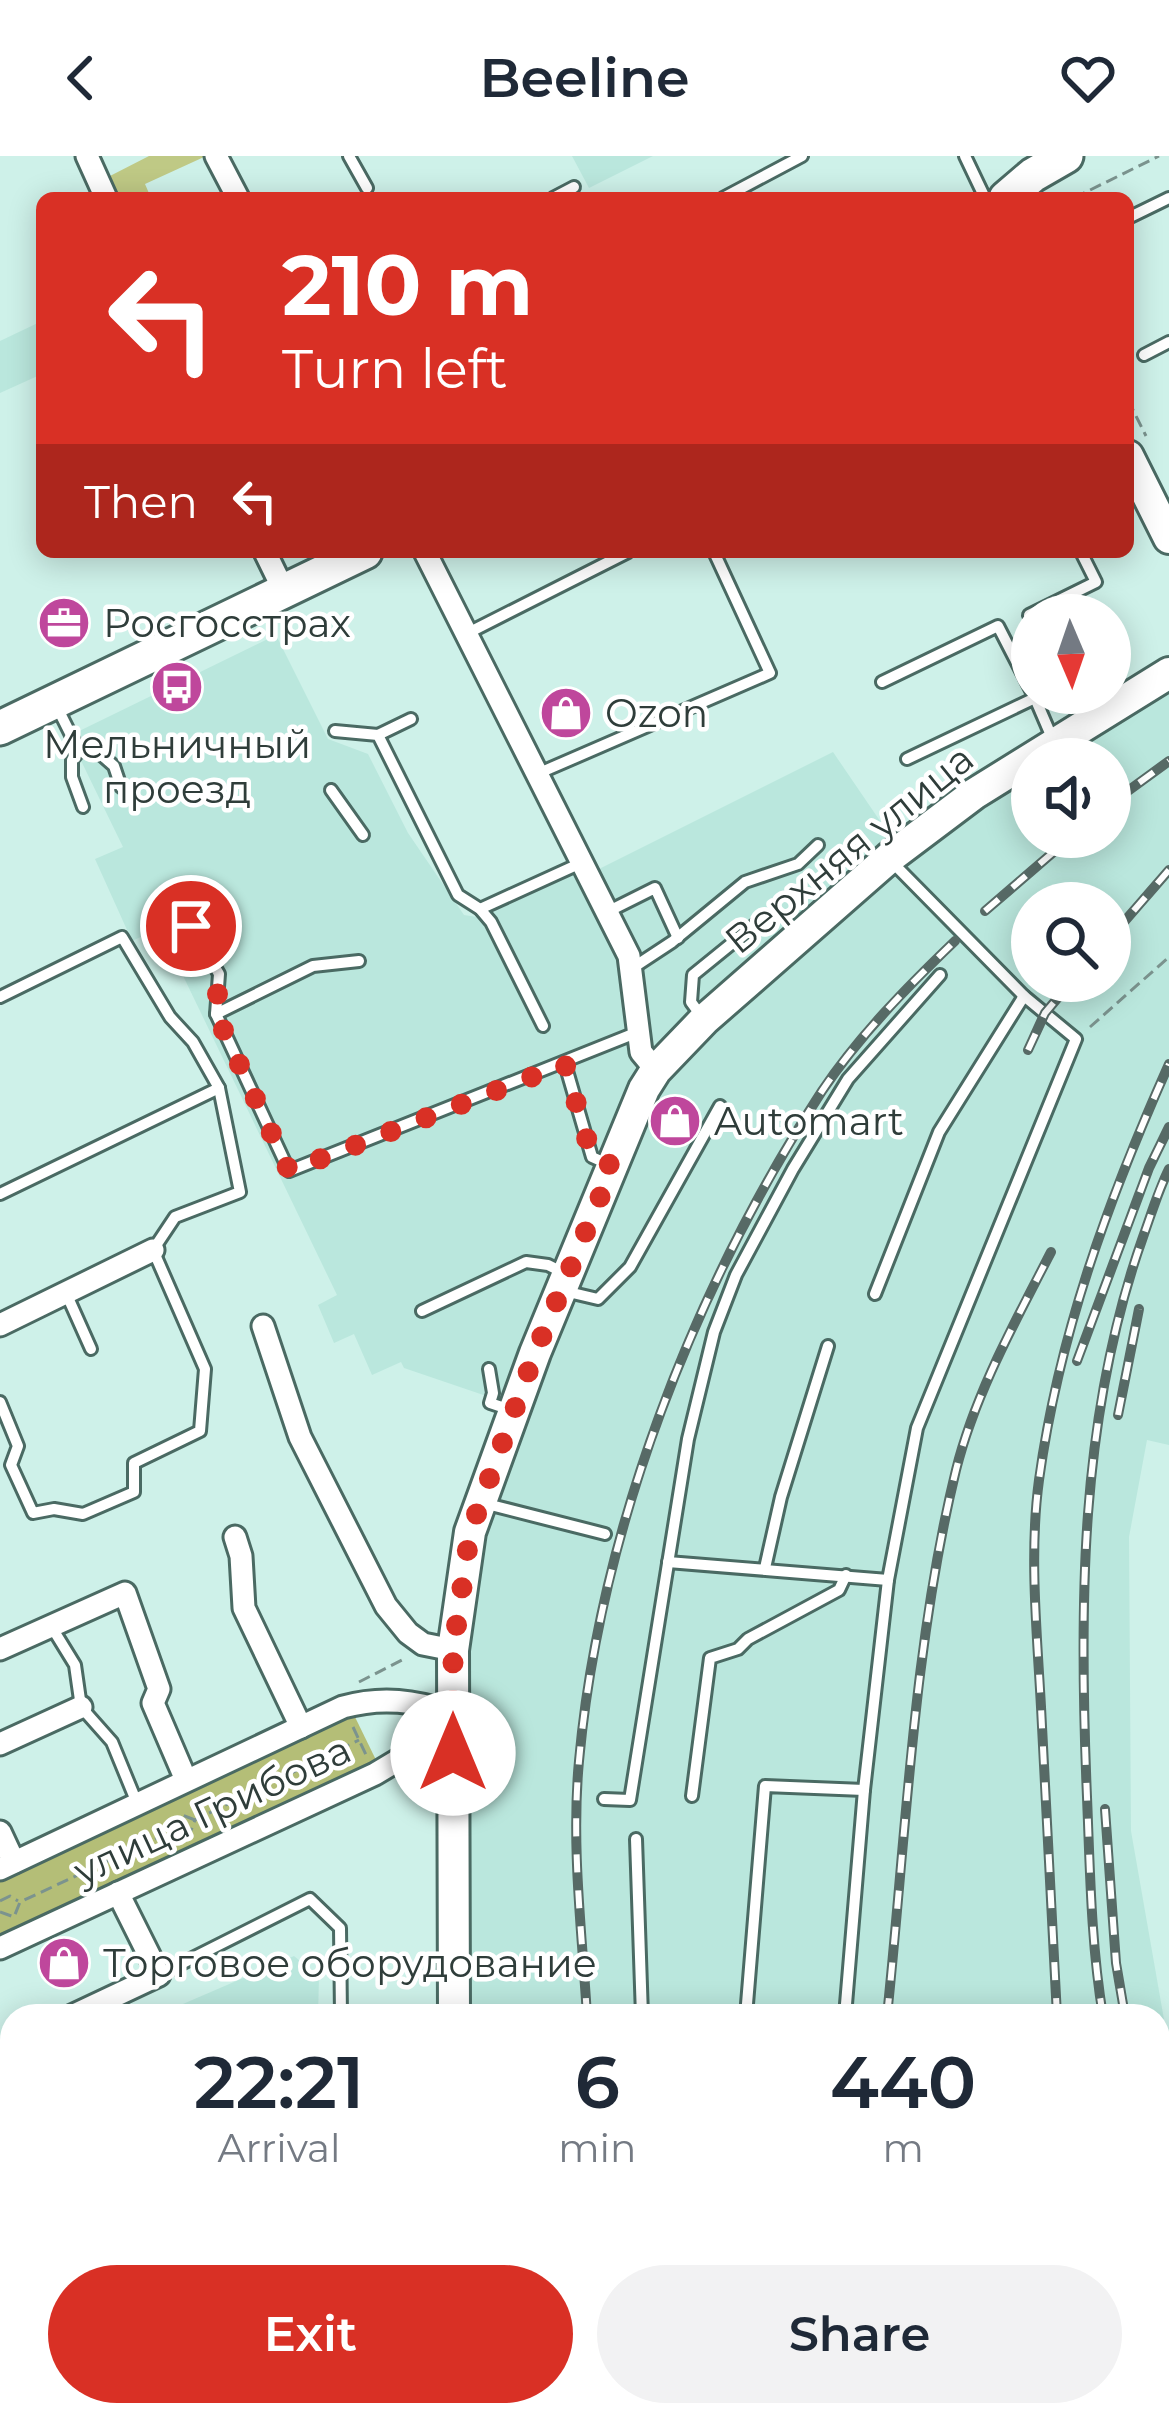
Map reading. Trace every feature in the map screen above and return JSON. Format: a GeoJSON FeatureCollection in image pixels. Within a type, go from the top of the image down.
{"type":"FeatureCollection","features":[{"type":"Feature","properties":{"kind":"main road"},"geometry":{"type":"LineString","coordinates":[[1013,192],[1066,156]]}},
{"type":"Feature","properties":{"kind":"main road"},"geometry":{"type":"LineString","coordinates":[[1134,468],[1169,538]]}},
{"type":"Feature","properties":{"kind":"main road"},"geometry":{"type":"LineString","coordinates":[[0,728],[353,558]]}},
{"type":"Feature","properties":{"kind":"main road","name":"Верхняя улица"},"geometry":{"type":"LineString","coordinates":[[1062,738],[1169,673]]}},
{"type":"Feature","properties":{"kind":"main road","name":"Верхняя улица"},"geometry":{"type":"LineString","coordinates":[[454,2004],[453,1650],[470,1532],[564,1282],[656,1070],[704,1020],[889,858],[1011,770]]}},
{"type":"Feature","properties":{"kind":"street"},"geometry":{"type":"LineString","coordinates":[[88,156],[103,192]]}},
{"type":"Feature","properties":{"kind":"street"},"geometry":{"type":"LineString","coordinates":[[216,156],[235,192]]}},
{"type":"Feature","properties":{"kind":"street"},"geometry":{"type":"LineString","coordinates":[[268,558],[284,591]]}},
{"type":"Feature","properties":{"kind":"street"},"geometry":{"type":"LineString","coordinates":[[428,558],[629,956],[641,1052],[656,1070]]}},
{"type":"Feature","properties":{"kind":"street"},"geometry":{"type":"LineString","coordinates":[[0,1325],[153,1250]]}},
{"type":"Feature","properties":{"kind":"street"},"geometry":{"type":"LineString","coordinates":[[263,1326],[289,1409],[364,1568],[408,1634],[423,1644],[453,1650]]}},
{"type":"Feature","properties":{"kind":"street"},"geometry":{"type":"LineString","coordinates":[[235,1537],[242,1556],[244,1608],[301,1726]]}},
{"type":"Feature","properties":{"kind":"street"},"geometry":{"type":"LineString","coordinates":[[0,1649],[125,1594],[159,1689],[153,1703],[186,1780]]}},
{"type":"Feature","properties":{"kind":"street","name":"улица Грибова"},"geometry":{"type":"LineString","coordinates":[[7,1865],[343,1707],[397,1699],[453,1713]]}},
{"type":"Feature","properties":{"kind":"street"},"geometry":{"type":"LineString","coordinates":[[0,1744],[81,1707]]}},
{"type":"Feature","properties":{"kind":"street","name":"улица Грибова"},"geometry":{"type":"LineString","coordinates":[[0,1948],[375,1774],[415,1750],[453,1713]]}},
{"type":"Feature","properties":{"kind":"street"},"geometry":{"type":"LineString","coordinates":[[0,1832],[7,1865]]}},
{"type":"Feature","properties":{"kind":"street"},"geometry":{"type":"LineString","coordinates":[[97,2004],[158,1975],[118,1893]]}},
{"type":"Feature","properties":{"kind":"lane"},"geometry":{"type":"LineString","coordinates":[[350,156],[367,188]]}},
{"type":"Feature","properties":{"kind":"lane"},"geometry":{"type":"LineString","coordinates":[[733,192],[802,156]]}},
{"type":"Feature","properties":{"kind":"lane"},"geometry":{"type":"LineString","coordinates":[[964,156],[982,192]]}},
{"type":"Feature","properties":{"kind":"lane"},"geometry":{"type":"LineString","coordinates":[[564,192],[574,187]]}},
{"type":"Feature","properties":{"kind":"lane"},"geometry":{"type":"LineString","coordinates":[[1134,215],[1169,198]]}},
{"type":"Feature","properties":{"kind":"lane"},"geometry":{"type":"LineString","coordinates":[[1144,355],[1169,342]]}},
{"type":"Feature","properties":{"kind":"lane"},"geometry":{"type":"LineString","coordinates":[[466,634],[616,558]]}},
{"type":"Feature","properties":{"kind":"lane"},"geometry":{"type":"LineString","coordinates":[[537,774],[770,674],[717,558]]}},
{"type":"Feature","properties":{"kind":"lane"},"geometry":{"type":"LineString","coordinates":[[1072,594],[1096,582],[1084,558]]}},
{"type":"Feature","properties":{"kind":"lane"},"geometry":{"type":"LineString","coordinates":[[882,682],[998,626],[1011,651]]}},
{"type":"Feature","properties":{"kind":"lane"},"geometry":{"type":"LineString","coordinates":[[54,702],[80,752]]}},
{"type":"Feature","properties":{"kind":"lane"},"geometry":{"type":"LineString","coordinates":[[907,759],[1011,705]]}},
{"type":"Feature","properties":{"kind":"lane"},"geometry":{"type":"LineString","coordinates":[[334,730],[378,735],[411,719]]}},
{"type":"Feature","properties":{"kind":"lane"},"geometry":{"type":"LineString","coordinates":[[378,735],[458,895],[491,922],[543,1026]]}},
{"type":"Feature","properties":{"kind":"lane"},"geometry":{"type":"LineString","coordinates":[[83,807],[72,777],[72,760],[80,752],[97,751],[114,766],[121,787]]}},
{"type":"Feature","properties":{"kind":"lane"},"geometry":{"type":"LineString","coordinates":[[331,790],[363,835]]}},
{"type":"Feature","properties":{"kind":"lane"},"geometry":{"type":"LineString","coordinates":[[631,969],[745,882],[799,864],[818,844]]}},
{"type":"Feature","properties":{"kind":"lane"},"geometry":{"type":"LineString","coordinates":[[889,858],[1011,983]]}},
{"type":"Feature","properties":{"kind":"lane"},"geometry":{"type":"LineString","coordinates":[[480,910],[581,862]]}},
{"type":"Feature","properties":{"kind":"lane"},"geometry":{"type":"LineString","coordinates":[[607,912],[655,888],[677,938]]}},
{"type":"Feature","properties":{"kind":"lane"},"geometry":{"type":"LineString","coordinates":[[704,1020],[692,1002],[693,975],[762,919]]}},
{"type":"Feature","properties":{"kind":"lane"},"geometry":{"type":"LineString","coordinates":[[191,926],[219,974],[216,1014],[289,1171],[638,1032]]}},
{"type":"Feature","properties":{"kind":"lane"},"geometry":{"type":"LineString","coordinates":[[0,997],[122,937],[219,1088],[240,1192],[175,1217],[153,1250],[205,1369],[200,1431],[134,1462],[134,1492],[83,1514],[54,1509],[33,1513],[11,1465],[18,1446],[0,1402]]}},
{"type":"Feature","properties":{"kind":"lane"},"geometry":{"type":"LineString","coordinates":[[216,1014],[313,966],[358,961]]}},
{"type":"Feature","properties":{"kind":"lane"},"geometry":{"type":"LineString","coordinates":[[604,1799],[630,1800],[693,1418],[714,1332],[736,1274],[848,1079],[940,975]]}},
{"type":"Feature","properties":{"kind":"lane"},"geometry":{"type":"LineString","coordinates":[[875,1294],[939,1132],[1020,1002]]}},
{"type":"Feature","properties":{"kind":"lane"},"geometry":{"type":"LineString","coordinates":[[846,2004],[888,1580],[917,1428],[1076,1039],[1031,1002]]}},
{"type":"Feature","properties":{"kind":"lane"},"geometry":{"type":"LineString","coordinates":[[565,1064],[592,1157],[613,1166]]}},
{"type":"Feature","properties":{"kind":"lane"},"geometry":{"type":"LineString","coordinates":[[0,1194],[219,1088]]}},
{"type":"Feature","properties":{"kind":"lane"},"geometry":{"type":"LineString","coordinates":[[422,1311],[526,1262],[548,1264],[564,1282],[598,1299],[621,1277],[720,1106]]}},
{"type":"Feature","properties":{"kind":"lane"},"geometry":{"type":"LineString","coordinates":[[66,1293],[91,1349]]}},
{"type":"Feature","properties":{"kind":"lane"},"geometry":{"type":"LineString","coordinates":[[765,1568],[781,1497],[828,1346]]}},
{"type":"Feature","properties":{"kind":"lane"},"geometry":{"type":"LineString","coordinates":[[489,1369],[494,1393],[490,1403],[514,1411]]}},
{"type":"Feature","properties":{"kind":"lane"},"geometry":{"type":"LineString","coordinates":[[480,1502],[605,1534]]}},
{"type":"Feature","properties":{"kind":"lane"},"geometry":{"type":"LineString","coordinates":[[668,1562],[888,1580]]}},
{"type":"Feature","properties":{"kind":"lane"},"geometry":{"type":"LineString","coordinates":[[692,1796],[710,1658],[738,1648],[839,1590],[846,1575]]}},
{"type":"Feature","properties":{"kind":"lane"},"geometry":{"type":"LineString","coordinates":[[51,1626],[75,1665],[81,1707],[112,1742],[137,1804]]}},
{"type":"Feature","properties":{"kind":"lane"},"geometry":{"type":"LineString","coordinates":[[747,2004],[765,1786],[864,1790]]}},
{"type":"Feature","properties":{"kind":"lane"},"geometry":{"type":"LineString","coordinates":[[636,1839],[642,2004]]}},
{"type":"Feature","properties":{"kind":"lane"},"geometry":{"type":"LineString","coordinates":[[158,1975],[310,1899],[340,1928],[341,2004]]}},
{"type":"Feature","properties":{"kind":"path"},"geometry":{"type":"LineString","coordinates":[[1086,192],[1159,156]]}},
{"type":"Feature","properties":{"kind":"path"},"geometry":{"type":"LineString","coordinates":[[1084,1032],[1169,957]]}},
{"type":"Feature","properties":{"kind":"path"},"geometry":{"type":"LineString","coordinates":[[343,1707],[375,1774]]}},
{"type":"Feature","properties":{"kind":"path"},"geometry":{"type":"LineString","coordinates":[[20,1902],[177,1829],[190,1833],[195,1820],[359,1741]]}},
{"type":"Feature","properties":{"kind":"path"},"geometry":{"type":"LineString","coordinates":[[177,1829],[182,1815],[195,1820]]}},
{"type":"Feature","properties":{"kind":"path"},"geometry":{"type":"LineString","coordinates":[[0,1901],[10,1896],[21,1908],[14,1917],[0,1912]]}},
{"type":"Feature","properties":{"kind":"shaded area"},"geometry":{"type":"Polygon","coordinates":[[[572,156],[653,156],[589,188],[572,156]]]}},
{"type":"Feature","properties":{"kind":"shaded area"},"geometry":{"type":"Polygon","coordinates":[[[36,324],[36,377],[0,393],[0,341],[36,324]]]}},
{"type":"Feature","properties":{"kind":"shaded area"},"geometry":{"type":"Polygon","coordinates":[[[276,635],[328,739],[368,754],[408,833],[464,915],[477,917],[579,870],[624,958],[638,1070],[504,1402],[404,1368],[401,1362],[372,1375],[354,1334],[334,1343],[318,1305],[337,1295],[160,928],[132,941],[95,859],[123,847],[69,736],[276,635]]]}},
{"type":"Feature","properties":{"kind":"shaded area"},"geometry":{"type":"Polygon","coordinates":[[[1169,690],[1169,1445],[1147,1440],[1129,1537],[1131,1831],[1161,2004],[468,2004],[463,1648],[480,1533],[544,1357],[662,1083],[711,1028],[915,849],[1011,787],[1011,858],[1131,858],[1131,738],[1090,738],[1169,690]]]}},
{"type":"Feature","properties":{"kind":"shaded area"},"geometry":{"type":"Polygon","coordinates":[[[833,752],[893,840],[657,1049],[647,1043],[595,871],[833,752]]]}},
{"type":"Feature","properties":{"kind":"shaded area"},"geometry":{"type":"Polygon","coordinates":[[[294,1956],[319,1977],[318,2004],[183,2004],[294,1956]]]}},
{"type":"Feature","properties":{"kind":"green space"},"geometry":{"type":"Polygon","coordinates":[[[149,156],[204,157],[145,184],[148,192],[114,192],[108,177],[149,156]]]}},
{"type":"Feature","properties":{"kind":"green space"},"geometry":{"type":"Polygon","coordinates":[[[350,1715],[376,1760],[373,1766],[0,1941],[0,1880],[350,1715]]]}},
{"type":"Feature","properties":{"kind":"railway"},"geometry":{"type":"LineString","coordinates":[[1131,789],[1169,761]]}},
{"type":"Feature","properties":{"kind":"railway"},"geometry":{"type":"LineString","coordinates":[[985,911],[1047,858]]}},
{"type":"Feature","properties":{"kind":"railway"},"geometry":{"type":"LineString","coordinates":[[1131,914],[1169,870]]}},
{"type":"Feature","properties":{"kind":"railway"},"geometry":{"type":"LineString","coordinates":[[586,2004],[577,1793],[590,1673],[608,1586],[661,1412],[733,1246],[822,1091],[884,1013],[955,941]]}},
{"type":"Feature","properties":{"kind":"railway"},"geometry":{"type":"LineString","coordinates":[[1028,1050],[1054,1002]]}},
{"type":"Feature","properties":{"kind":"railway"},"geometry":{"type":"LineString","coordinates":[[1056,2004],[1035,1593],[1039,1480],[1059,1372],[1089,1267],[1169,1064]]}},
{"type":"Feature","properties":{"kind":"railway"},"geometry":{"type":"LineString","coordinates":[[1077,1361],[1149,1168],[1169,1127]]}},
{"type":"Feature","properties":{"kind":"railway"},"geometry":{"type":"LineString","coordinates":[[1101,2004],[1084,1726],[1088,1514],[1106,1374],[1122,1305],[1169,1169]]}},
{"type":"Feature","properties":{"kind":"railway"},"geometry":{"type":"LineString","coordinates":[[888,2004],[912,1742],[941,1537],[974,1414],[1051,1252]]}},
{"type":"Feature","properties":{"kind":"railway"},"geometry":{"type":"LineString","coordinates":[[1118,1415],[1139,1309]]}},
{"type":"Feature","properties":{"kind":"railway"},"geometry":{"type":"LineString","coordinates":[[1105,1809],[1123,2004]]}},
{"type":"Feature","properties":{"kind":"place","name":"Росгосстрах"},"geometry":{"type":"Point","coordinates":[64,623]}},
{"type":"Feature","properties":{"kind":"place","name":"Мельничный проезд"},"geometry":{"type":"Point","coordinates":[177,687]}},
{"type":"Feature","properties":{"kind":"place","name":"Ozon"},"geometry":{"type":"Point","coordinates":[566,713]}},
{"type":"Feature","properties":{"kind":"place","name":"Automart"},"geometry":{"type":"Point","coordinates":[675,1121]}},
{"type":"Feature","properties":{"kind":"place","name":"Торговое оборудование"},"geometry":{"type":"Point","coordinates":[64,1963]}},
{"type":"Feature","properties":{"kind":"route"},"geometry":{"type":"LineString","coordinates":[[191,926],[219,974],[216,1014],[289,1171],[565,1064],[592,1157],[613,1166],[535,1353],[470,1532],[453,1650],[453,1753]]}}]}
